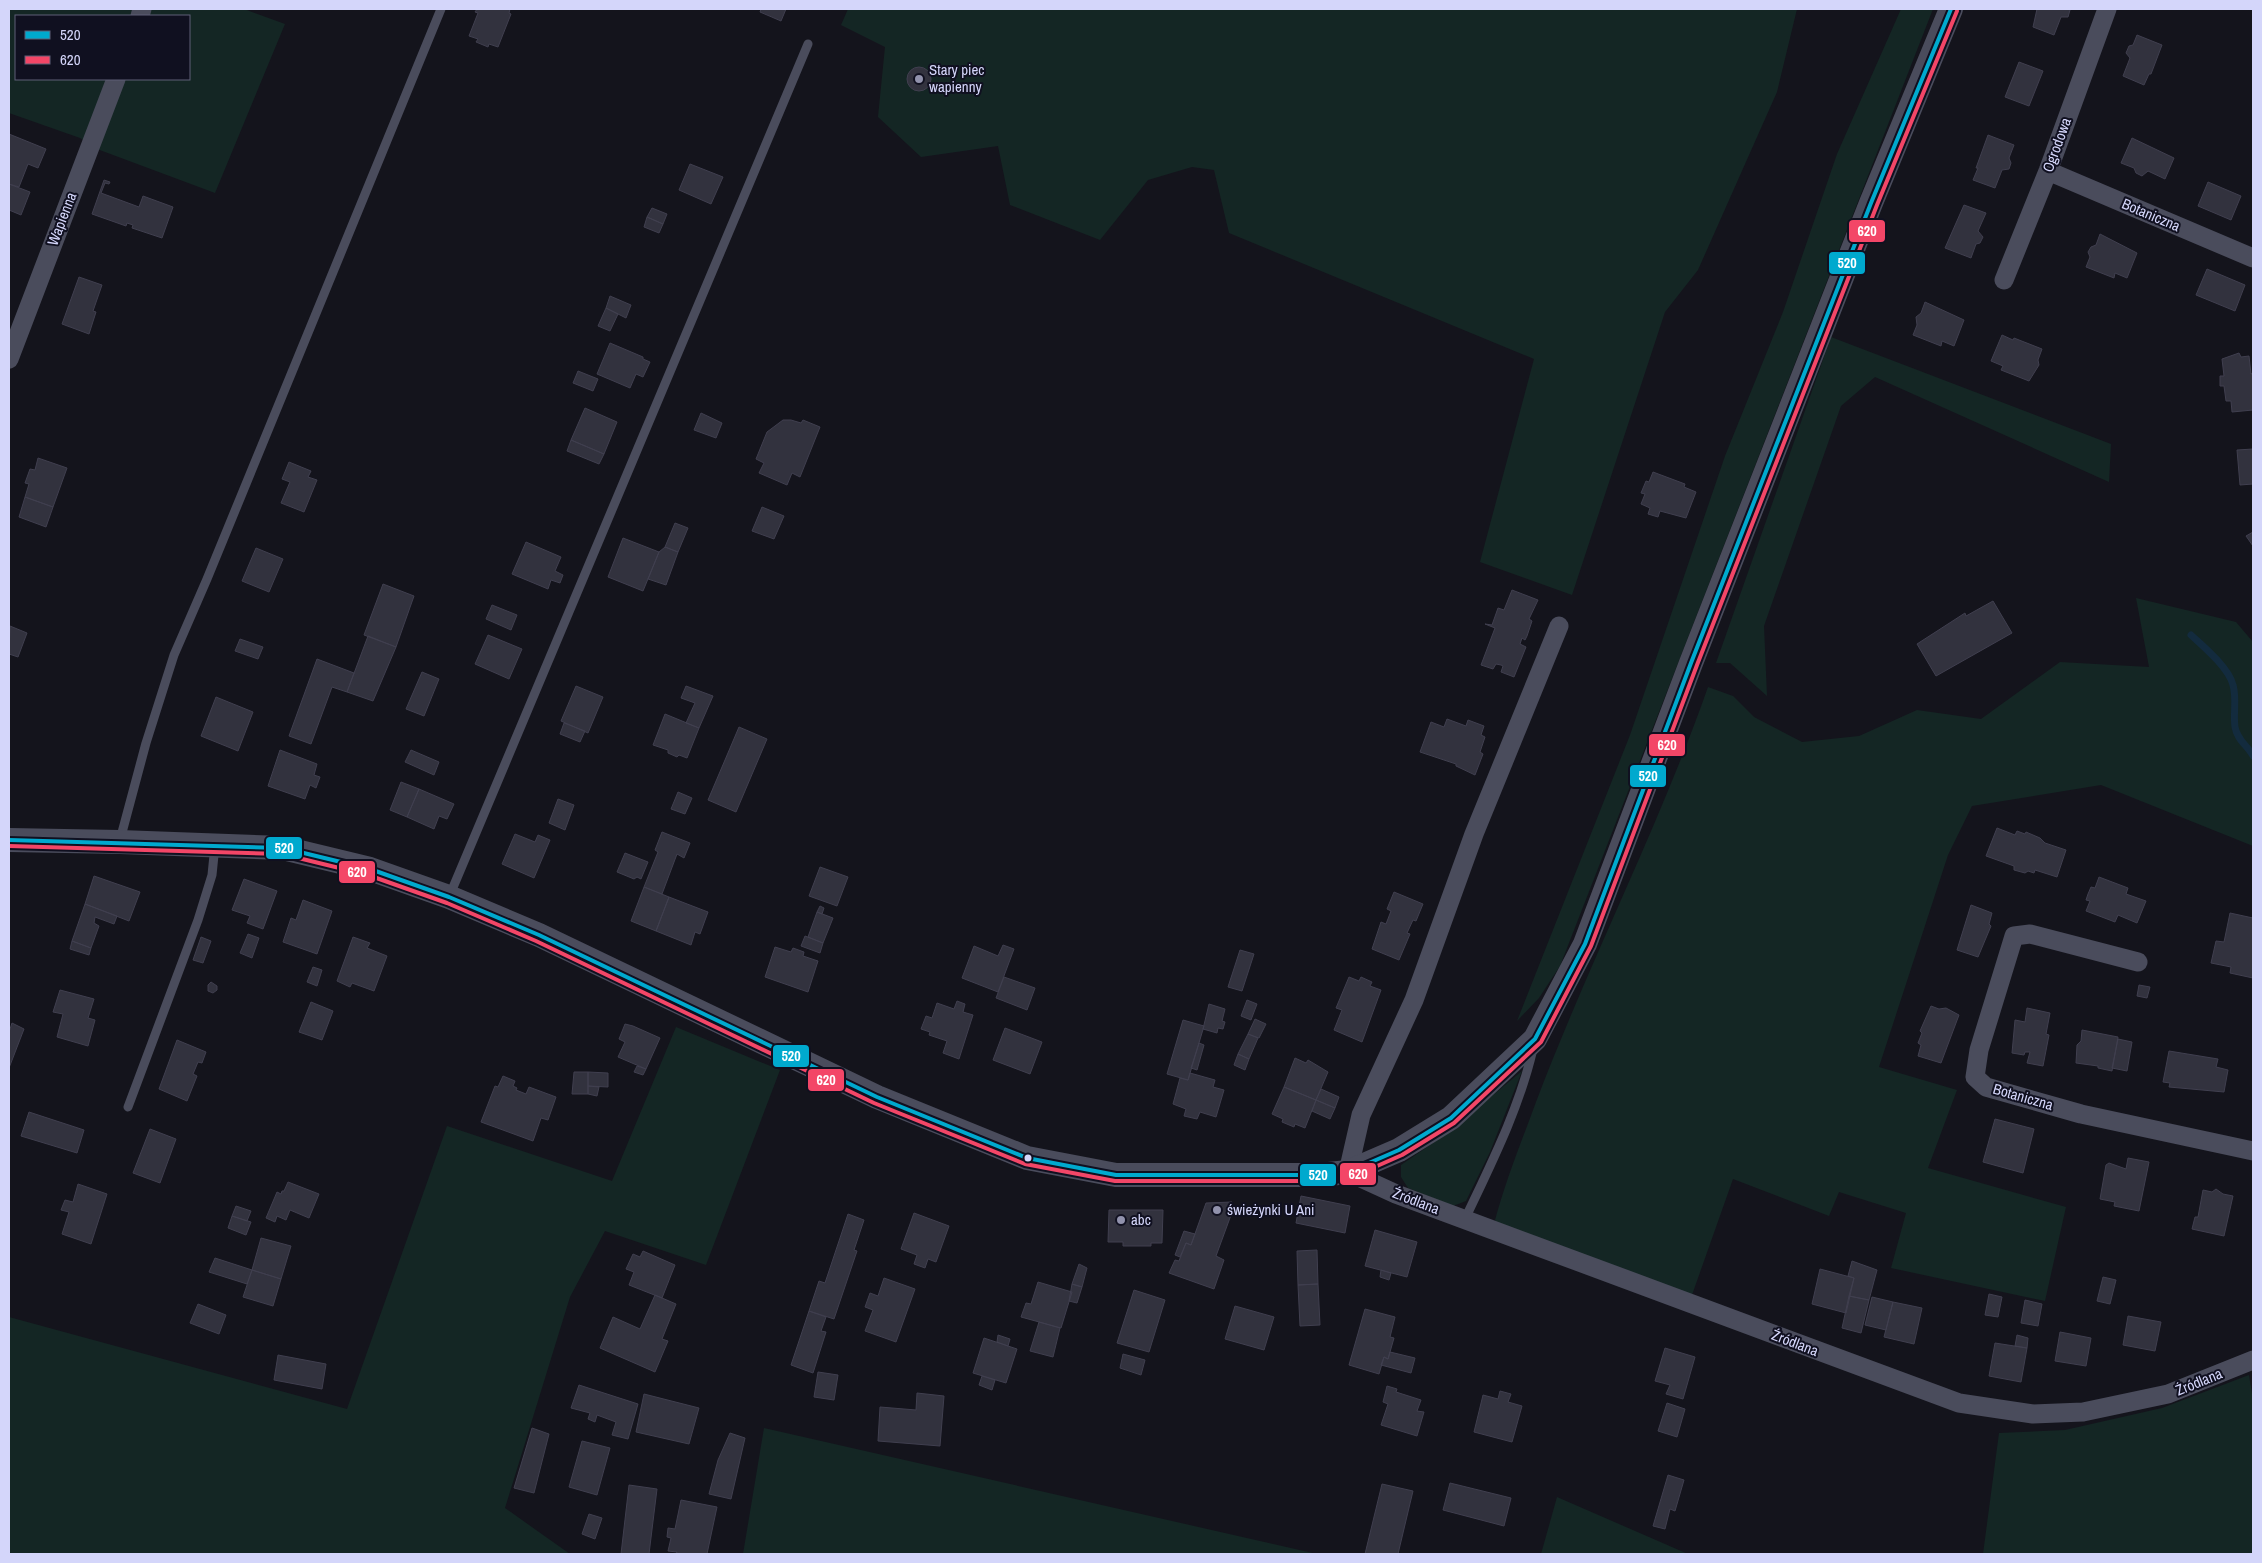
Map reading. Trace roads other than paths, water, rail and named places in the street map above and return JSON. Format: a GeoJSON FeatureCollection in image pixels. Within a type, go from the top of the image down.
{"type":"FeatureCollection","features":[{"type":"Feature","properties":{"kind":"street"},"geometry":{"type":"LineString","coordinates":[[9,840],[283,848],[370,869],[449,897],[539,935],[877,1097],[1028,1158],[1116,1175],[1319,1175],[1348,1172],[1399,1150],[1451,1118],[1535,1039],[1585,944],[1691,663],[1871,203],[1950,9]]}},
{"type":"Feature","properties":{"kind":"street","name":"Ogrodowa"},"geometry":{"type":"LineString","coordinates":[[2004,280],[2048,171],[2107,9]]}},
{"type":"Feature","properties":{"kind":"street","name":"Wapienna"},"geometry":{"type":"LineString","coordinates":[[9,359],[116,80]]}},
{"type":"Feature","properties":{"kind":"street","name":"Botaniczna"},"geometry":{"type":"LineString","coordinates":[[2048,171],[2253,258]]}},
{"type":"Feature","properties":{"kind":"street"},"geometry":{"type":"LineString","coordinates":[[1348,1172],[1362,1115],[1414,1000],[1474,834],[1559,626]]}},
{"type":"Feature","properties":{"kind":"street","name":"Botaniczna"},"geometry":{"type":"LineString","coordinates":[[2138,962],[2030,934],[2014,936],[1979,1050],[1975,1076],[1986,1087],[2081,1114],[2253,1151]]}},
{"type":"Feature","properties":{"kind":"street","name":"Źródlana"},"geometry":{"type":"LineString","coordinates":[[1348,1172],[1396,1194],[1892,1380],[1959,1403],[1983,1408],[2033,1414],[2083,1412],[2168,1394],[2253,1360]]}},
{"type":"Feature","properties":{"kind":"lane"},"geometry":{"type":"LineString","coordinates":[[120,842],[146,743],[174,655],[441,9]]}},
{"type":"Feature","properties":{"kind":"lane"},"geometry":{"type":"LineString","coordinates":[[449,897],[808,44]]}},
{"type":"Feature","properties":{"kind":"lane"},"geometry":{"type":"LineString","coordinates":[[128,1107],[198,920],[212,875],[215,845]]}},
{"type":"Feature","properties":{"kind":"lane"},"geometry":{"type":"LineString","coordinates":[[1465,1220],[1525,1082],[1535,1039]]}},
{"type":"Feature","properties":{"kind":"waterway"},"geometry":{"type":"LineString","coordinates":[[2191,635],[2215,658],[2231,678],[2235,696],[2236,732],[2253,756]]}},
{"type":"Feature","properties":{"kind":"place","name":"Stary piec wapienny"},"geometry":{"type":"Point","coordinates":[919,79]}},
{"type":"Feature","properties":{"kind":"place","name":"świeżynki U Ani"},"geometry":{"type":"Point","coordinates":[1217,1210]}},
{"type":"Feature","properties":{"kind":"place","name":"abc"},"geometry":{"type":"Point","coordinates":[1121,1220]}}]}
